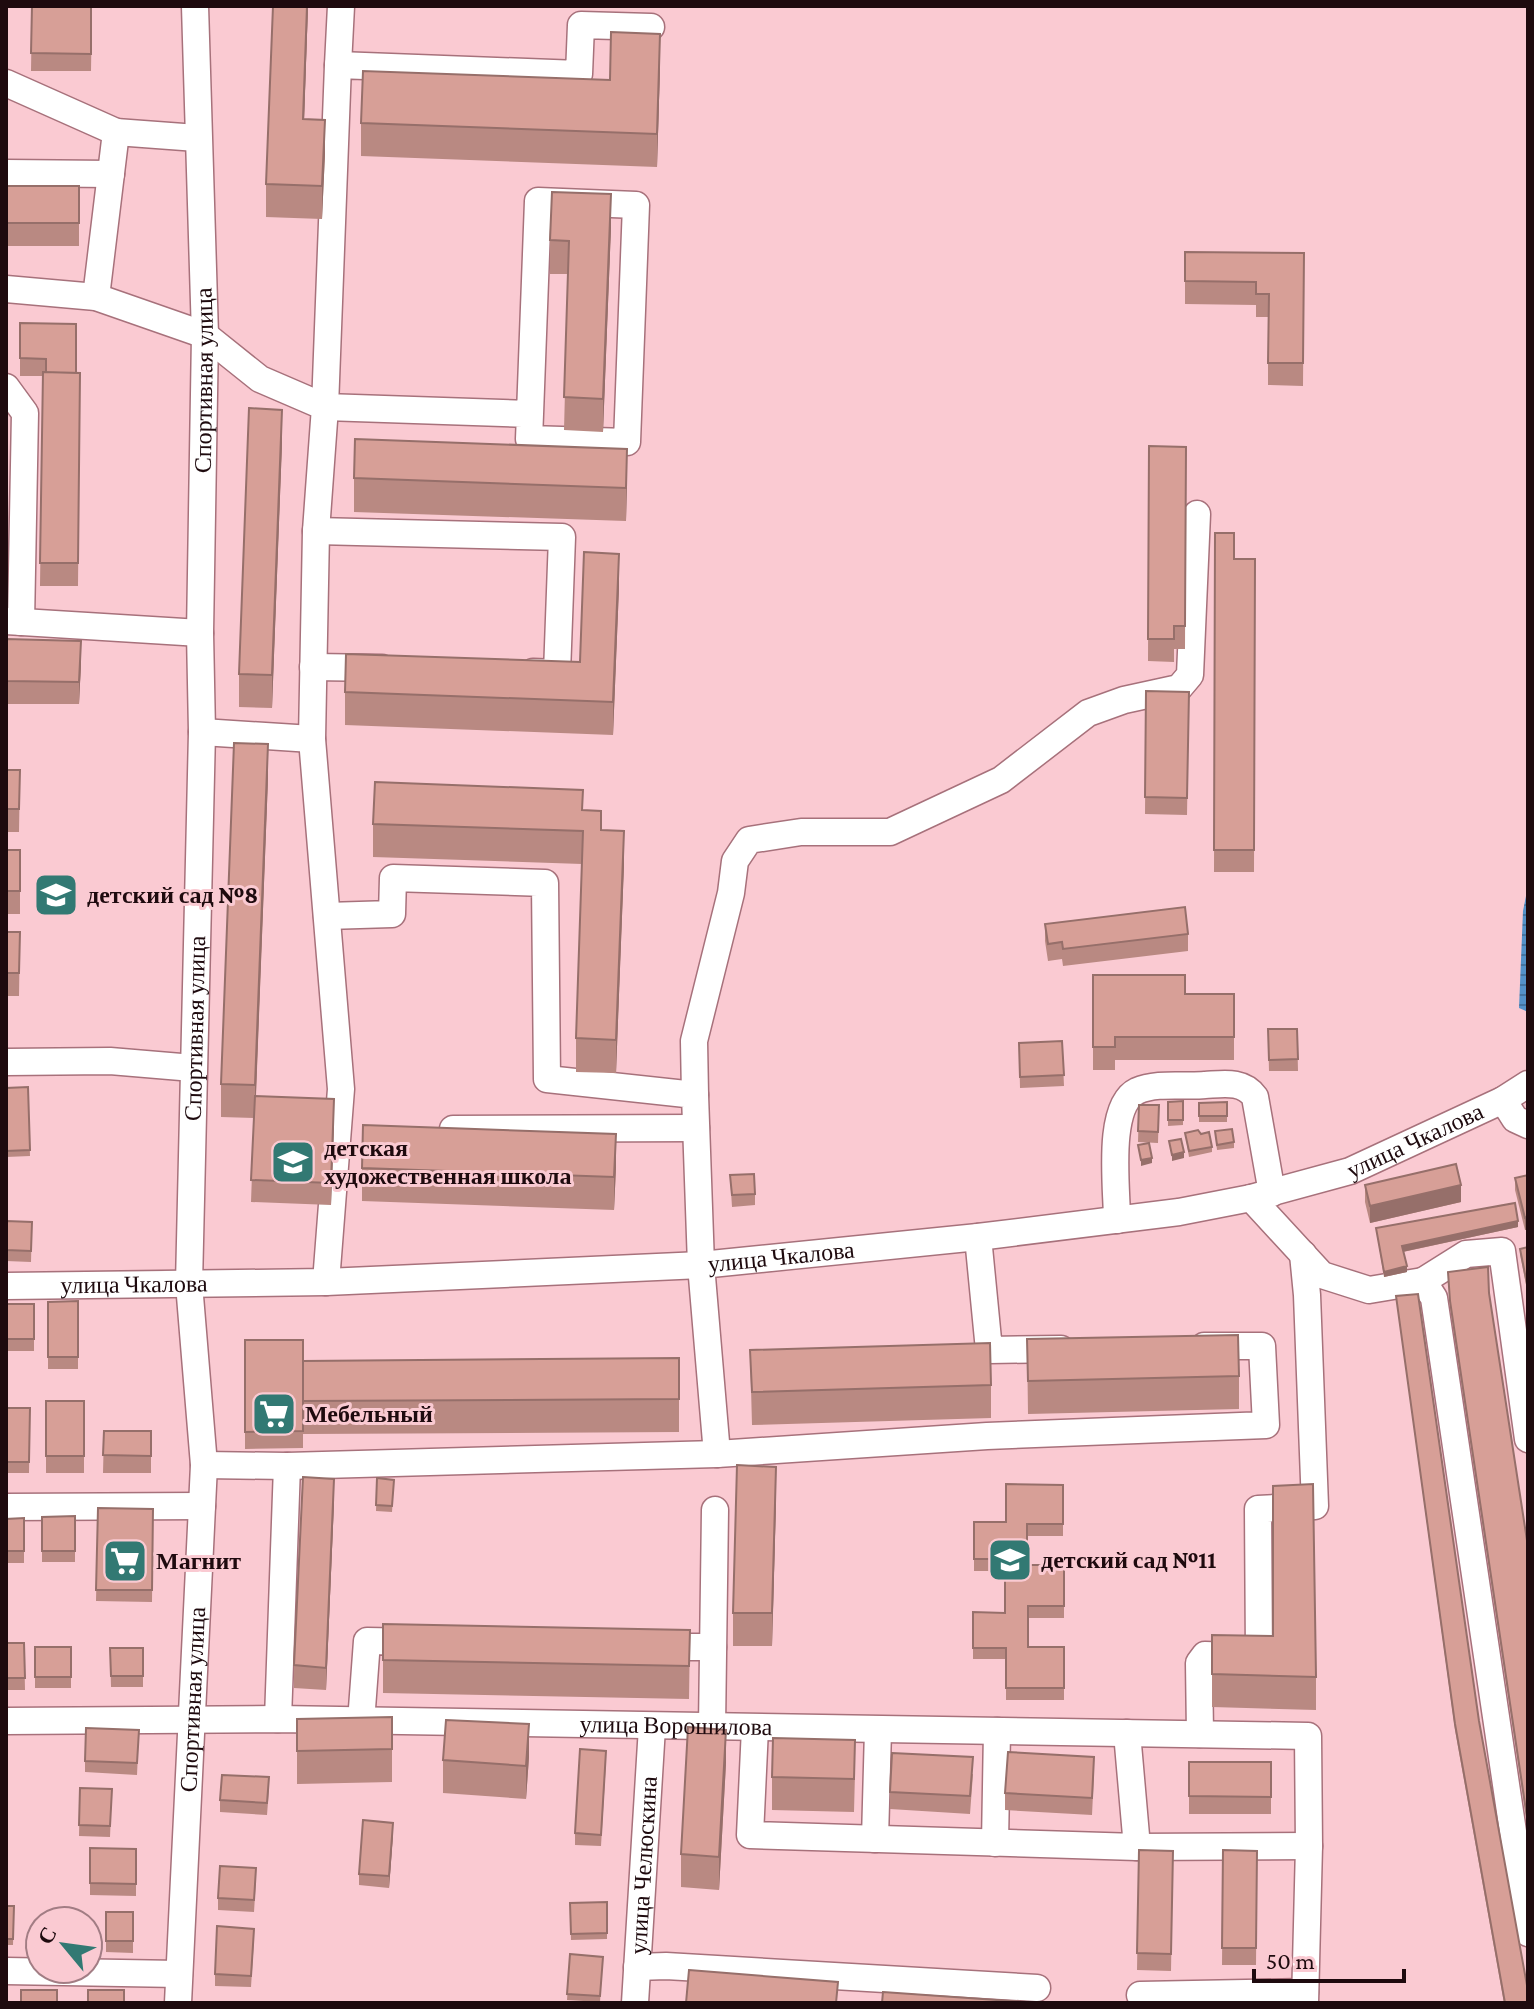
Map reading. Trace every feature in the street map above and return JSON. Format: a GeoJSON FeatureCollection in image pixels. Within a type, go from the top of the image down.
{"type":"FeatureCollection","features":[{"type":"Feature","properties":{"kind":"street","name":"Спортивная улица"},"geometry":{"type":"LineString","coordinates":[[178,2003],[204,1465],[189,1284],[202,732],[200,633],[205,335],[195,6]]}},
{"type":"Feature","properties":{"kind":"street"},"geometry":{"type":"LineString","coordinates":[[326,1282],[341,1089],[312,739],[316,531],[325,407],[341,6]]}},
{"type":"Feature","properties":{"kind":"street"},"geometry":{"type":"LineString","coordinates":[[338,65],[579,74],[581,25],[651,27]]}},
{"type":"Feature","properties":{"kind":"street"},"geometry":{"type":"LineString","coordinates":[[6,83],[116,132],[197,138]]}},
{"type":"Feature","properties":{"kind":"street"},"geometry":{"type":"LineString","coordinates":[[96,297],[116,132]]}},
{"type":"Feature","properties":{"kind":"street"},"geometry":{"type":"LineString","coordinates":[[6,173],[111,174]]}},
{"type":"Feature","properties":{"kind":"street"},"geometry":{"type":"LineString","coordinates":[[538,201],[636,205],[627,442],[529,439],[530,414],[538,201]]}},
{"type":"Feature","properties":{"kind":"street"},"geometry":{"type":"LineString","coordinates":[[6,289],[96,297],[205,335],[260,379],[325,407],[530,414]]}},
{"type":"Feature","properties":{"kind":"street"},"geometry":{"type":"LineString","coordinates":[[6,387],[25,413],[14,621],[200,633]]}},
{"type":"Feature","properties":{"kind":"street"},"geometry":{"type":"LineString","coordinates":[[717,1454],[701,1265],[694,1041],[731,893],[735,861],[749,840],[801,832],[890,832],[1001,780],[1088,713],[1124,700],[1179,688],[1190,675],[1197,514]]}},
{"type":"Feature","properties":{"kind":"street"},"geometry":{"type":"LineString","coordinates":[[316,531],[562,537],[557,673],[511,672]]}},
{"type":"Feature","properties":{"kind":"street"},"geometry":{"type":"LineString","coordinates":[[313,667],[405,669]]}},
{"type":"Feature","properties":{"kind":"street"},"geometry":{"type":"LineString","coordinates":[[202,732],[312,739]]}},
{"type":"Feature","properties":{"kind":"street"},"geometry":{"type":"LineString","coordinates":[[327,916],[392,914],[393,878],[545,883],[547,1079],[695,1095]]}},
{"type":"Feature","properties":{"kind":"street"},"geometry":{"type":"LineString","coordinates":[[6,1062],[110,1061],[193,1068]]}},
{"type":"Feature","properties":{"kind":"street","name":"улица Чкалова"},"geometry":{"type":"LineString","coordinates":[[6,1286],[326,1282],[701,1265],[978,1237],[1179,1212],[1261,1196],[1350,1171],[1503,1100],[1528,1084]]}},
{"type":"Feature","properties":{"kind":"street"},"geometry":{"type":"LineString","coordinates":[[1117,1220],[1117,1124],[1122,1107],[1134,1092],[1150,1087],[1242,1085],[1255,1097],[1261,1196],[1322,1275],[1369,1290],[1423,1281],[1466,1254],[1502,1251],[1528,1439]]}},
{"type":"Feature","properties":{"kind":"street"},"geometry":{"type":"LineString","coordinates":[[1503,1100],[1515,1119],[1528,1125]]}},
{"type":"Feature","properties":{"kind":"street"},"geometry":{"type":"LineString","coordinates":[[432,1130],[696,1128]]}},
{"type":"Feature","properties":{"kind":"street"},"geometry":{"type":"LineString","coordinates":[[338,1130],[369,1130]]}},
{"type":"Feature","properties":{"kind":"street"},"geometry":{"type":"LineString","coordinates":[[978,1237],[989,1350],[1080,1348]]}},
{"type":"Feature","properties":{"kind":"street"},"geometry":{"type":"LineString","coordinates":[[1200,1734],[1199,1663],[1205,1655],[1259,1657],[1258,1509],[1315,1506],[1303,1254]]}},
{"type":"Feature","properties":{"kind":"street"},"geometry":{"type":"LineString","coordinates":[[1423,1281],[1434,1298],[1528,1933]]}},
{"type":"Feature","properties":{"kind":"street"},"geometry":{"type":"LineString","coordinates":[[204,1465],[287,1466],[717,1454],[987,1436],[1266,1425],[1262,1346],[1186,1347]]}},
{"type":"Feature","properties":{"kind":"street"},"geometry":{"type":"LineString","coordinates":[[278,1719],[287,1466]]}},
{"type":"Feature","properties":{"kind":"street"},"geometry":{"type":"LineString","coordinates":[[6,1507],[202,1506]]}},
{"type":"Feature","properties":{"kind":"street"},"geometry":{"type":"LineString","coordinates":[[712,1727],[715,1510]]}},
{"type":"Feature","properties":{"kind":"street"},"geometry":{"type":"LineString","coordinates":[[361,1722],[367,1641],[445,1643]]}},
{"type":"Feature","properties":{"kind":"street"},"geometry":{"type":"LineString","coordinates":[[634,1647],[713,1647]]}},
{"type":"Feature","properties":{"kind":"street","name":"улица Ворошилова"},"geometry":{"type":"LineString","coordinates":[[6,1721],[278,1719],[1308,1736],[1309,1846]]}},
{"type":"Feature","properties":{"kind":"street","name":"улица Челюскина"},"geometry":{"type":"LineString","coordinates":[[635,2003],[652,1727]]}},
{"type":"Feature","properties":{"kind":"street"},"geometry":{"type":"LineString","coordinates":[[755,1728],[750,1835],[1137,1847],[1309,1846],[1305,1997],[1140,1995]]}},
{"type":"Feature","properties":{"kind":"street"},"geometry":{"type":"LineString","coordinates":[[875,1839],[878,1730]]}},
{"type":"Feature","properties":{"kind":"street"},"geometry":{"type":"LineString","coordinates":[[995,1843],[997,1731]]}},
{"type":"Feature","properties":{"kind":"street"},"geometry":{"type":"LineString","coordinates":[[1127,1733],[1137,1847]]}},
{"type":"Feature","properties":{"kind":"street"},"geometry":{"type":"LineString","coordinates":[[637,1967],[1037,1988]]}},
{"type":"Feature","properties":{"kind":"street"},"geometry":{"type":"LineString","coordinates":[[6,1971],[179,1974]]}},
{"type":"Feature","properties":{"kind":"water"},"geometry":{"type":"Polygon","coordinates":[[[1528,886],[1528,1012],[1519,1008],[1523,911],[1528,886]]]}},
{"type":"Feature","properties":{"kind":"building"},"geometry":{"type":"Polygon","coordinates":[[[32,6],[91,6],[91,54],[31,53],[32,6]]]}},
{"type":"Feature","properties":{"kind":"building"},"geometry":{"type":"Polygon","coordinates":[[[273,6],[307,6],[303,119],[325,120],[322,186],[266,184],[273,6]]]}},
{"type":"Feature","properties":{"kind":"building"},"geometry":{"type":"Polygon","coordinates":[[[611,32],[660,34],[657,134],[361,123],[363,71],[610,80],[611,32]]]}},
{"type":"Feature","properties":{"kind":"building"},"geometry":{"type":"Polygon","coordinates":[[[6,186],[79,186],[79,223],[6,223],[6,186]]]}},
{"type":"Feature","properties":{"kind":"building"},"geometry":{"type":"Polygon","coordinates":[[[552,192],[611,194],[603,399],[564,397],[569,241],[550,240],[552,192]]]}},
{"type":"Feature","properties":{"kind":"building"},"geometry":{"type":"Polygon","coordinates":[[[1185,252],[1304,253],[1303,363],[1268,363],[1269,294],[1256,294],[1256,282],[1185,281],[1185,252]]]}},
{"type":"Feature","properties":{"kind":"building"},"geometry":{"type":"Polygon","coordinates":[[[20,323],[76,324],[76,373],[46,372],[46,359],[20,358],[20,323]]]}},
{"type":"Feature","properties":{"kind":"building"},"geometry":{"type":"Polygon","coordinates":[[[43,372],[80,373],[78,563],[40,563],[43,372]]]}},
{"type":"Feature","properties":{"kind":"building"},"geometry":{"type":"Polygon","coordinates":[[[249,408],[282,410],[272,675],[239,674],[249,408]]]}},
{"type":"Feature","properties":{"kind":"building"},"geometry":{"type":"Polygon","coordinates":[[[355,439],[627,449],[626,488],[354,478],[355,439]]]}},
{"type":"Feature","properties":{"kind":"building"},"geometry":{"type":"Polygon","coordinates":[[[1149,446],[1186,447],[1185,626],[1174,626],[1174,639],[1148,639],[1149,446]]]}},
{"type":"Feature","properties":{"kind":"building"},"geometry":{"type":"Polygon","coordinates":[[[1215,533],[1234,533],[1234,559],[1255,559],[1254,850],[1214,850],[1215,533]]]}},
{"type":"Feature","properties":{"kind":"building"},"geometry":{"type":"Polygon","coordinates":[[[584,552],[619,554],[613,702],[345,692],[346,654],[580,662],[584,552]]]}},
{"type":"Feature","properties":{"kind":"building"},"geometry":{"type":"Polygon","coordinates":[[[6,639],[81,641],[79,682],[6,681],[6,639]]]}},
{"type":"Feature","properties":{"kind":"building"},"geometry":{"type":"Polygon","coordinates":[[[1146,691],[1189,692],[1187,798],[1145,797],[1146,691]]]}},
{"type":"Feature","properties":{"kind":"building"},"geometry":{"type":"Polygon","coordinates":[[[234,743],[268,744],[255,1085],[221,1084],[234,743]]]}},
{"type":"Feature","properties":{"kind":"building"},"geometry":{"type":"Polygon","coordinates":[[[6,770],[20,770],[19,809],[6,809],[6,770]]]}},
{"type":"Feature","properties":{"kind":"building"},"geometry":{"type":"Polygon","coordinates":[[[375,782],[583,790],[582,810],[601,811],[601,830],[624,831],[616,1040],[576,1038],[583,831],[373,824],[375,782]]]}},
{"type":"Feature","properties":{"kind":"building"},"geometry":{"type":"Polygon","coordinates":[[[6,850],[20,850],[20,891],[6,891],[6,850]]]}},
{"type":"Feature","properties":{"kind":"building"},"geometry":{"type":"Polygon","coordinates":[[[1185,907],[1188,934],[1063,949],[1062,942],[1048,944],[1045,924],[1185,907]]]}},
{"type":"Feature","properties":{"kind":"building"},"geometry":{"type":"Polygon","coordinates":[[[6,932],[20,932],[19,973],[6,973],[6,932]]]}},
{"type":"Feature","properties":{"kind":"building"},"geometry":{"type":"Polygon","coordinates":[[[1093,975],[1185,975],[1185,994],[1234,994],[1234,1037],[1115,1037],[1115,1047],[1093,1047],[1093,975]]]}},
{"type":"Feature","properties":{"kind":"building"},"geometry":{"type":"Polygon","coordinates":[[[1268,1029],[1297,1029],[1298,1059],[1269,1060],[1268,1029]]]}},
{"type":"Feature","properties":{"kind":"building"},"geometry":{"type":"Polygon","coordinates":[[[1062,1041],[1064,1075],[1020,1077],[1019,1043],[1062,1041]]]}},
{"type":"Feature","properties":{"kind":"building"},"geometry":{"type":"Polygon","coordinates":[[[28,1087],[30,1150],[6,1151],[6,1088],[28,1087]]]}},
{"type":"Feature","properties":{"kind":"building","name":"детская художественная школа"},"geometry":{"type":"Polygon","coordinates":[[[255,1096],[334,1099],[331,1183],[251,1180],[255,1096]]]}},
{"type":"Feature","properties":{"kind":"building"},"geometry":{"type":"Polygon","coordinates":[[[1183,1101],[1183,1120],[1168,1120],[1168,1102],[1183,1101]]]}},
{"type":"Feature","properties":{"kind":"building"},"geometry":{"type":"Polygon","coordinates":[[[1227,1102],[1227,1116],[1199,1116],[1199,1103],[1227,1102]]]}},
{"type":"Feature","properties":{"kind":"building"},"geometry":{"type":"Polygon","coordinates":[[[1139,1105],[1159,1105],[1158,1132],[1138,1131],[1139,1105]]]}},
{"type":"Feature","properties":{"kind":"building"},"geometry":{"type":"Polygon","coordinates":[[[363,1125],[616,1134],[614,1177],[362,1168],[363,1125]]]}},
{"type":"Feature","properties":{"kind":"building"},"geometry":{"type":"Polygon","coordinates":[[[1232,1129],[1234,1142],[1217,1145],[1215,1131],[1232,1129]]]}},
{"type":"Feature","properties":{"kind":"building"},"geometry":{"type":"Polygon","coordinates":[[[1198,1130],[1201,1134],[1209,1132],[1212,1147],[1189,1151],[1185,1133],[1198,1130]]]}},
{"type":"Feature","properties":{"kind":"building"},"geometry":{"type":"Polygon","coordinates":[[[1181,1139],[1184,1152],[1172,1155],[1169,1141],[1181,1139]]]}},
{"type":"Feature","properties":{"kind":"building"},"geometry":{"type":"Polygon","coordinates":[[[1149,1143],[1152,1158],[1141,1160],[1138,1145],[1149,1143]]]}},
{"type":"Feature","properties":{"kind":"building"},"geometry":{"type":"Polygon","coordinates":[[[1456,1164],[1461,1185],[1370,1206],[1365,1185],[1456,1164]]]}},
{"type":"Feature","properties":{"kind":"building"},"geometry":{"type":"Polygon","coordinates":[[[754,1174],[755,1194],[732,1195],[730,1175],[754,1174]]]}},
{"type":"Feature","properties":{"kind":"building"},"geometry":{"type":"Polygon","coordinates":[[[1528,1175],[1528,1217],[1525,1218],[1515,1178],[1528,1175]]]}},
{"type":"Feature","properties":{"kind":"building"},"geometry":{"type":"Polygon","coordinates":[[[1515,1203],[1518,1221],[1402,1246],[1407,1266],[1384,1272],[1376,1228],[1515,1203]]]}},
{"type":"Feature","properties":{"kind":"building"},"geometry":{"type":"Polygon","coordinates":[[[6,1221],[32,1222],[31,1251],[6,1250],[6,1221]]]}},
{"type":"Feature","properties":{"kind":"building"},"geometry":{"type":"Polygon","coordinates":[[[1528,1247],[1528,1289],[1520,1249],[1528,1247]]]}},
{"type":"Feature","properties":{"kind":"building"},"geometry":{"type":"Polygon","coordinates":[[[1488,1267],[1489,1293],[1528,1547],[1528,1824],[1450,1301],[1448,1272],[1488,1267]]]}},
{"type":"Feature","properties":{"kind":"building"},"geometry":{"type":"Polygon","coordinates":[[[1418,1294],[1479,1721],[1528,2003],[1505,2003],[1455,1724],[1396,1296],[1418,1294]]]}},
{"type":"Feature","properties":{"kind":"building"},"geometry":{"type":"Polygon","coordinates":[[[78,1301],[78,1357],[48,1357],[48,1302],[78,1301]]]}},
{"type":"Feature","properties":{"kind":"building"},"geometry":{"type":"Polygon","coordinates":[[[6,1304],[34,1304],[34,1339],[6,1339],[6,1304]]]}},
{"type":"Feature","properties":{"kind":"building"},"geometry":{"type":"Polygon","coordinates":[[[1238,1335],[1239,1376],[1028,1381],[1027,1339],[1238,1335]]]}},
{"type":"Feature","properties":{"kind":"building","name":"Мебельный"},"geometry":{"type":"Polygon","coordinates":[[[245,1340],[303,1340],[303,1431],[245,1432],[245,1340]]]}},
{"type":"Feature","properties":{"kind":"building"},"geometry":{"type":"Polygon","coordinates":[[[990,1343],[991,1385],[752,1392],[750,1350],[990,1343]]]}},
{"type":"Feature","properties":{"kind":"building"},"geometry":{"type":"Polygon","coordinates":[[[679,1358],[679,1399],[303,1401],[303,1361],[679,1358]]]}},
{"type":"Feature","properties":{"kind":"building"},"geometry":{"type":"Polygon","coordinates":[[[46,1401],[84,1401],[84,1456],[46,1456],[46,1401]]]}},
{"type":"Feature","properties":{"kind":"building"},"geometry":{"type":"Polygon","coordinates":[[[6,1408],[30,1408],[29,1462],[6,1462],[6,1408]]]}},
{"type":"Feature","properties":{"kind":"building"},"geometry":{"type":"Polygon","coordinates":[[[104,1431],[151,1431],[151,1456],[103,1455],[104,1431]]]}},
{"type":"Feature","properties":{"kind":"building"},"geometry":{"type":"Polygon","coordinates":[[[737,1465],[776,1467],[772,1613],[733,1613],[737,1465]]]}},
{"type":"Feature","properties":{"kind":"building"},"geometry":{"type":"Polygon","coordinates":[[[303,1477],[334,1479],[326,1668],[294,1665],[303,1477]]]}},
{"type":"Feature","properties":{"kind":"building"},"geometry":{"type":"Polygon","coordinates":[[[377,1478],[394,1480],[392,1506],[376,1505],[377,1478]]]}},
{"type":"Feature","properties":{"kind":"building"},"geometry":{"type":"Polygon","coordinates":[[[1006,1484],[1063,1485],[1063,1524],[1027,1524],[1027,1565],[1064,1565],[1064,1606],[1028,1606],[1028,1647],[1064,1647],[1064,1688],[1006,1688],[1006,1648],[973,1648],[973,1612],[1005,1613],[1005,1559],[974,1559],[974,1522],[1006,1522],[1006,1484]]]}},
{"type":"Feature","properties":{"kind":"building"},"geometry":{"type":"Polygon","coordinates":[[[1313,1484],[1316,1677],[1212,1674],[1212,1635],[1273,1636],[1273,1486],[1313,1484]]]}},
{"type":"Feature","properties":{"kind":"building","name":"Магнит"},"geometry":{"type":"Polygon","coordinates":[[[98,1508],[153,1509],[152,1590],[96,1590],[98,1508]]]}},
{"type":"Feature","properties":{"kind":"building"},"geometry":{"type":"Polygon","coordinates":[[[75,1516],[75,1551],[42,1551],[42,1517],[75,1516]]]}},
{"type":"Feature","properties":{"kind":"building"},"geometry":{"type":"Polygon","coordinates":[[[24,1518],[24,1551],[6,1551],[6,1519],[24,1518]]]}},
{"type":"Feature","properties":{"kind":"building"},"geometry":{"type":"Polygon","coordinates":[[[383,1624],[690,1630],[689,1666],[383,1660],[383,1624]]]}},
{"type":"Feature","properties":{"kind":"building"},"geometry":{"type":"Polygon","coordinates":[[[6,1643],[24,1643],[25,1678],[6,1678],[6,1643]]]}},
{"type":"Feature","properties":{"kind":"building"},"geometry":{"type":"Polygon","coordinates":[[[35,1647],[71,1647],[71,1677],[35,1677],[35,1647]]]}},
{"type":"Feature","properties":{"kind":"building"},"geometry":{"type":"Polygon","coordinates":[[[110,1648],[143,1648],[143,1676],[111,1676],[110,1648]]]}},
{"type":"Feature","properties":{"kind":"building"},"geometry":{"type":"Polygon","coordinates":[[[392,1717],[392,1749],[297,1751],[297,1719],[392,1717]]]}},
{"type":"Feature","properties":{"kind":"building"},"geometry":{"type":"Polygon","coordinates":[[[446,1720],[529,1724],[526,1766],[443,1760],[446,1720]]]}},
{"type":"Feature","properties":{"kind":"building"},"geometry":{"type":"Polygon","coordinates":[[[688,1727],[726,1730],[719,1857],[681,1854],[688,1727]]]}},
{"type":"Feature","properties":{"kind":"building"},"geometry":{"type":"Polygon","coordinates":[[[86,1728],[139,1730],[137,1763],[85,1761],[86,1728]]]}},
{"type":"Feature","properties":{"kind":"building"},"geometry":{"type":"Polygon","coordinates":[[[773,1738],[855,1740],[854,1779],[772,1777],[773,1738]]]}},
{"type":"Feature","properties":{"kind":"building"},"geometry":{"type":"Polygon","coordinates":[[[580,1749],[606,1751],[601,1835],[575,1833],[580,1749]]]}},
{"type":"Feature","properties":{"kind":"building"},"geometry":{"type":"Polygon","coordinates":[[[1008,1752],[1094,1757],[1092,1798],[1005,1793],[1008,1752]]]}},
{"type":"Feature","properties":{"kind":"building"},"geometry":{"type":"Polygon","coordinates":[[[892,1753],[973,1757],[970,1796],[890,1792],[892,1753]]]}},
{"type":"Feature","properties":{"kind":"building"},"geometry":{"type":"Polygon","coordinates":[[[1189,1762],[1271,1762],[1271,1797],[1189,1796],[1189,1762]]]}},
{"type":"Feature","properties":{"kind":"building"},"geometry":{"type":"Polygon","coordinates":[[[222,1775],[269,1777],[267,1803],[220,1800],[222,1775]]]}},
{"type":"Feature","properties":{"kind":"building"},"geometry":{"type":"Polygon","coordinates":[[[80,1788],[112,1789],[110,1826],[79,1825],[80,1788]]]}},
{"type":"Feature","properties":{"kind":"building"},"geometry":{"type":"Polygon","coordinates":[[[363,1820],[393,1823],[389,1876],[359,1874],[363,1820]]]}},
{"type":"Feature","properties":{"kind":"building"},"geometry":{"type":"Polygon","coordinates":[[[90,1848],[136,1849],[136,1884],[90,1883],[90,1848]]]}},
{"type":"Feature","properties":{"kind":"building"},"geometry":{"type":"Polygon","coordinates":[[[1139,1850],[1173,1851],[1171,1954],[1137,1953],[1139,1850]]]}},
{"type":"Feature","properties":{"kind":"building"},"geometry":{"type":"Polygon","coordinates":[[[1223,1850],[1257,1851],[1256,1948],[1222,1948],[1223,1850]]]}},
{"type":"Feature","properties":{"kind":"building"},"geometry":{"type":"Polygon","coordinates":[[[220,1866],[256,1868],[254,1900],[218,1898],[220,1866]]]}},
{"type":"Feature","properties":{"kind":"building"},"geometry":{"type":"Polygon","coordinates":[[[607,1902],[607,1933],[571,1934],[570,1903],[607,1902]]]}},
{"type":"Feature","properties":{"kind":"building"},"geometry":{"type":"Polygon","coordinates":[[[6,1906],[14,1906],[13,1939],[6,1939],[6,1906]]]}},
{"type":"Feature","properties":{"kind":"building"},"geometry":{"type":"Polygon","coordinates":[[[106,1912],[133,1912],[133,1941],[106,1941],[106,1912]]]}},
{"type":"Feature","properties":{"kind":"building"},"geometry":{"type":"Polygon","coordinates":[[[217,1926],[254,1929],[251,1976],[215,1974],[217,1926]]]}},
{"type":"Feature","properties":{"kind":"building"},"geometry":{"type":"Polygon","coordinates":[[[570,1954],[603,1957],[600,1996],[567,1994],[570,1954]]]}},
{"type":"Feature","properties":{"kind":"building"},"geometry":{"type":"Polygon","coordinates":[[[689,1970],[838,1982],[836,2003],[686,2003],[689,1970]]]}},
{"type":"Feature","properties":{"kind":"building"},"geometry":{"type":"Polygon","coordinates":[[[21,1990],[57,1990],[57,2003],[21,2003],[21,1990]]]}},
{"type":"Feature","properties":{"kind":"building"},"geometry":{"type":"Polygon","coordinates":[[[88,1990],[124,1990],[124,2003],[88,2003],[88,1990]]]}},
{"type":"Feature","properties":{"kind":"building"},"geometry":{"type":"Polygon","coordinates":[[[883,1992],[1040,2003],[882,2003],[883,1992]]]}},
{"type":"Feature","properties":{"kind":"place","name":"детский сад №8"},"geometry":{"type":"Point","coordinates":[56,895]}},
{"type":"Feature","properties":{"kind":"place","name":"детская художественная школа"},"geometry":{"type":"Point","coordinates":[293,1162]}},
{"type":"Feature","properties":{"kind":"place","name":"Мебельный"},"geometry":{"type":"Point","coordinates":[274,1414]}},
{"type":"Feature","properties":{"kind":"place","name":"детский сад №11"},"geometry":{"type":"Point","coordinates":[1010,1560]}},
{"type":"Feature","properties":{"kind":"place","name":"Магнит"},"geometry":{"type":"Point","coordinates":[125,1561]}}]}
